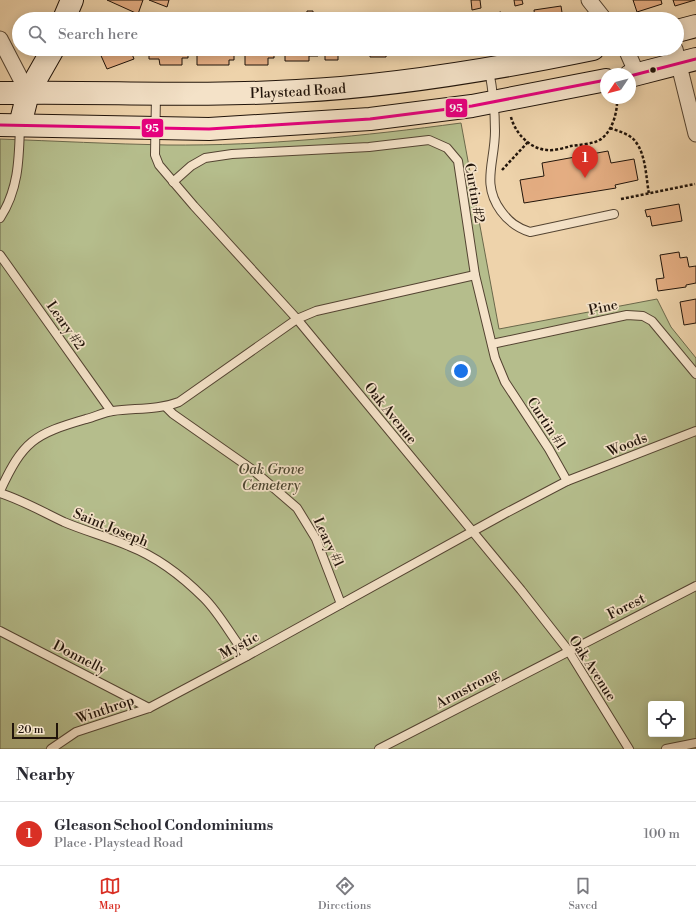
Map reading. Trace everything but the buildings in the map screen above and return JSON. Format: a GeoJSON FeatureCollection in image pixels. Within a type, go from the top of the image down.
{"type":"FeatureCollection","features":[{"type":"Feature","properties":{"kind":"main road"},"geometry":{"type":"LineString","coordinates":[[67,12],[72,0]]}},
{"type":"Feature","properties":{"kind":"main road"},"geometry":{"type":"LineString","coordinates":[[684,29],[696,26]]}},
{"type":"Feature","properties":{"kind":"main road"},"geometry":{"type":"LineString","coordinates":[[49,56],[10,125],[209,129],[370,119],[422,113],[502,107],[600,82]]}},
{"type":"Feature","properties":{"kind":"main road","name":"Playstead Road"},"geometry":{"type":"LineString","coordinates":[[0,93],[241,93],[298,91],[410,80],[554,56]]}},
{"type":"Feature","properties":{"kind":"main road"},"geometry":{"type":"LineString","coordinates":[[636,74],[683,57]]}},
{"type":"Feature","properties":{"kind":"street"},"geometry":{"type":"LineString","coordinates":[[589,0],[598,12]]}},
{"type":"Feature","properties":{"kind":"street"},"geometry":{"type":"LineString","coordinates":[[0,39],[28,92]]}},
{"type":"Feature","properties":{"kind":"street"},"geometry":{"type":"LineString","coordinates":[[628,56],[631,68]]}},
{"type":"Feature","properties":{"kind":"street"},"geometry":{"type":"LineString","coordinates":[[683,57],[696,134]]}},
{"type":"Feature","properties":{"kind":"lane"},"geometry":{"type":"LineString","coordinates":[[488,68],[502,107],[495,133],[490,184],[491,196],[504,216],[511,223],[530,232],[614,214]]}},
{"type":"Feature","properties":{"kind":"lane","name":"Oak Avenue"},"geometry":{"type":"LineString","coordinates":[[156,93],[155,154],[160,165],[173,182],[297,319],[568,650],[629,749]]}},
{"type":"Feature","properties":{"kind":"lane"},"geometry":{"type":"LineString","coordinates":[[0,218],[13,192],[18,176],[10,125]]}},
{"type":"Feature","properties":{"kind":"lane","name":"Curtin #2"},"geometry":{"type":"LineString","coordinates":[[173,182],[191,166],[205,158],[232,154],[369,147],[429,140],[447,148],[458,161],[475,275]]}},
{"type":"Feature","properties":{"kind":"lane","name":"Leary #2"},"geometry":{"type":"LineString","coordinates":[[0,255],[111,411]]}},
{"type":"Feature","properties":{"kind":"lane"},"geometry":{"type":"LineString","coordinates":[[0,492],[11,467],[23,449],[41,434],[61,425],[111,411],[166,407],[179,402],[297,319],[316,311],[475,275]]}},
{"type":"Feature","properties":{"kind":"lane","name":"Curtin #1"},"geometry":{"type":"LineString","coordinates":[[475,275],[492,344],[505,382],[549,449],[567,482]]}},
{"type":"Feature","properties":{"kind":"lane","name":"Pine"},"geometry":{"type":"LineString","coordinates":[[492,344],[627,315],[643,316],[652,321],[696,374]]}},
{"type":"Feature","properties":{"kind":"lane","name":"Leary #1"},"geometry":{"type":"LineString","coordinates":[[166,407],[173,414],[253,470],[297,508],[316,539],[341,604]]}},
{"type":"Feature","properties":{"kind":"lane","name":"Woods"},"geometry":{"type":"LineString","coordinates":[[567,482],[696,431]]}},
{"type":"Feature","properties":{"kind":"lane"},"geometry":{"type":"LineString","coordinates":[[341,604],[567,482]]}},
{"type":"Feature","properties":{"kind":"lane","name":"Saint Joseph"},"geometry":{"type":"LineString","coordinates":[[0,492],[84,530],[130,546],[155,559],[181,578],[204,598],[222,620],[247,656]]}},
{"type":"Feature","properties":{"kind":"lane","name":"Forest"},"geometry":{"type":"LineString","coordinates":[[568,650],[696,586]]}},
{"type":"Feature","properties":{"kind":"lane","name":"Mystic"},"geometry":{"type":"LineString","coordinates":[[149,708],[341,604]]}},
{"type":"Feature","properties":{"kind":"lane","name":"Donnelly"},"geometry":{"type":"LineString","coordinates":[[0,631],[149,708]]}},
{"type":"Feature","properties":{"kind":"lane","name":"Armstrong"},"geometry":{"type":"LineString","coordinates":[[379,749],[568,650]]}},
{"type":"Feature","properties":{"kind":"lane","name":"Winthrop"},"geometry":{"type":"LineString","coordinates":[[51,749],[71,734],[94,725],[149,708]]}},
{"type":"Feature","properties":{"kind":"lane"},"geometry":{"type":"LineString","coordinates":[[666,749],[696,744]]}},
{"type":"Feature","properties":{"kind":"path"},"geometry":{"type":"LineString","coordinates":[[502,107],[520,136],[538,149],[548,151],[596,141],[610,128],[615,117],[616,104]]}},
{"type":"Feature","properties":{"kind":"path"},"geometry":{"type":"LineString","coordinates":[[610,128],[629,136],[635,141],[642,156],[649,194]]}},
{"type":"Feature","properties":{"kind":"path"},"geometry":{"type":"LineString","coordinates":[[490,184],[528,142]]}},
{"type":"Feature","properties":{"kind":"path"},"geometry":{"type":"LineString","coordinates":[[621,199],[695,184]]}},
{"type":"Feature","properties":{"kind":"green space","name":"Oak Grove Cemetery"},"geometry":{"type":"Polygon","coordinates":[[[461,123],[499,329],[657,299],[671,327],[696,358],[696,749],[0,749],[0,139],[146,145],[204,145],[278,142],[351,136],[461,123]]]}},
{"type":"Feature","properties":{"kind":"transit line","name":"95"},"geometry":{"type":"LineString","coordinates":[[636,74],[696,59]]}},
{"type":"Feature","properties":{"kind":"transit line","name":"95"},"geometry":{"type":"LineString","coordinates":[[0,125],[209,129],[370,119],[472,106],[600,81]]}},
{"type":"Feature","properties":{"kind":"place","name":"Gleason School Condominiums"},"geometry":{"type":"Point","coordinates":[585,178]}}]}
